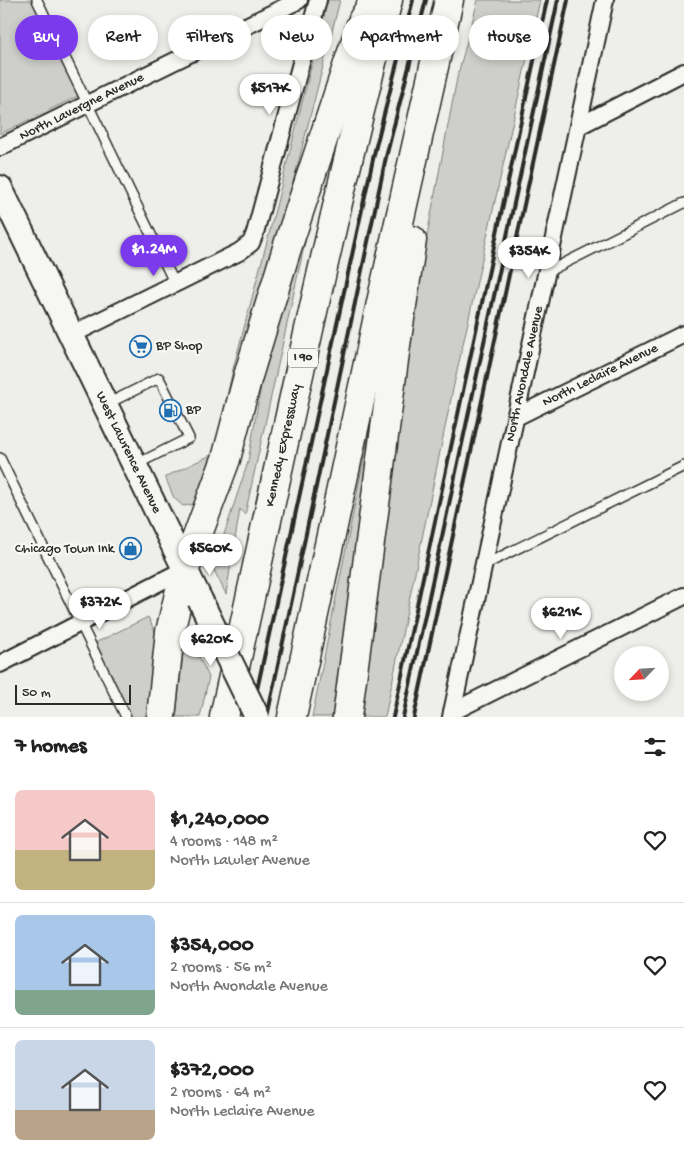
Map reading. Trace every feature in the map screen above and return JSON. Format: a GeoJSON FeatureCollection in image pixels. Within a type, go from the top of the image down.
{"type":"FeatureCollection","features":[{"type":"Feature","properties":{"kind":"highway"},"geometry":{"type":"LineString","coordinates":[[161,717],[170,632],[185,569],[226,459],[248,376],[363,19],[375,0]]}},
{"type":"Feature","properties":{"kind":"highway","name":"Kennedy Expressway"},"geometry":{"type":"LineString","coordinates":[[224,717],[322,270],[357,117],[388,0]]}},
{"type":"Feature","properties":{"kind":"highway"},"geometry":{"type":"LineString","coordinates":[[292,717],[449,0]]}},
{"type":"Feature","properties":{"kind":"highway"},"geometry":{"type":"LineString","coordinates":[[347,717],[396,345],[416,217],[412,165]]}},
{"type":"Feature","properties":{"kind":"main road","name":"West Lawrence Avenue"},"geometry":{"type":"LineString","coordinates":[[0,188],[257,717]]}},
{"type":"Feature","properties":{"kind":"street","name":"North Lavergne Avenue"},"geometry":{"type":"LineString","coordinates":[[0,147],[298,0]]}},
{"type":"Feature","properties":{"kind":"street"},"geometry":{"type":"LineString","coordinates":[[71,335],[239,252],[251,243],[318,0]]}},
{"type":"Feature","properties":{"kind":"street","name":"North Avondale Avenue"},"geometry":{"type":"LineString","coordinates":[[451,714],[605,0]]}},
{"type":"Feature","properties":{"kind":"street"},"geometry":{"type":"LineString","coordinates":[[579,126],[684,72]]}},
{"type":"Feature","properties":{"kind":"street","name":"North Leclaire Avenue"},"geometry":{"type":"LineString","coordinates":[[516,417],[684,334]]}},
{"type":"Feature","properties":{"kind":"street"},"geometry":{"type":"LineString","coordinates":[[0,664],[185,569]]}},
{"type":"Feature","properties":{"kind":"street"},"geometry":{"type":"LineString","coordinates":[[451,714],[684,596]]}},
{"type":"Feature","properties":{"kind":"lane"},"geometry":{"type":"LineString","coordinates":[[38,0],[175,284]]}},
{"type":"Feature","properties":{"kind":"lane"},"geometry":{"type":"LineString","coordinates":[[547,272],[684,203]]}},
{"type":"Feature","properties":{"kind":"lane"},"geometry":{"type":"LineString","coordinates":[[105,404],[159,378],[189,438],[135,465]]}},
{"type":"Feature","properties":{"kind":"lane"},"geometry":{"type":"LineString","coordinates":[[0,458],[126,717]]}},
{"type":"Feature","properties":{"kind":"lane"},"geometry":{"type":"LineString","coordinates":[[483,565],[684,466]]}},
{"type":"Feature","properties":{"kind":"shaded area"},"geometry":{"type":"Polygon","coordinates":[[[0,0],[33,0],[40,15],[15,15],[15,60],[63,60],[80,95],[0,134],[0,0]]]}},
{"type":"Feature","properties":{"kind":"shaded area"},"geometry":{"type":"Polygon","coordinates":[[[328,0],[340,0],[332,31],[332,15],[324,15],[328,0]]]}},
{"type":"Feature","properties":{"kind":"shaded area"},"geometry":{"type":"Polygon","coordinates":[[[478,0],[540,0],[537,15],[474,15],[478,0]]]}},
{"type":"Feature","properties":{"kind":"shaded area"},"geometry":{"type":"Polygon","coordinates":[[[469,33],[469,60],[527,60],[453,389],[385,717],[358,717],[383,520],[425,246],[457,78],[469,33]]]}},
{"type":"Feature","properties":{"kind":"shaded area"},"geometry":{"type":"Polygon","coordinates":[[[313,60],[325,60],[272,265],[218,438],[233,369],[313,60]]]}},
{"type":"Feature","properties":{"kind":"shaded area"},"geometry":{"type":"Polygon","coordinates":[[[309,224],[245,515],[240,509],[226,594],[213,568],[248,462],[275,319],[309,224]]]}},
{"type":"Feature","properties":{"kind":"shaded area"},"geometry":{"type":"Polygon","coordinates":[[[372,419],[335,717],[312,717],[372,419]]]}},
{"type":"Feature","properties":{"kind":"shaded area"},"geometry":{"type":"Polygon","coordinates":[[[213,454],[196,503],[183,506],[174,498],[165,477],[213,454]]]}},
{"type":"Feature","properties":{"kind":"shaded area"},"geometry":{"type":"Polygon","coordinates":[[[148,617],[157,636],[148,717],[131,717],[95,643],[148,617]]]}},
{"type":"Feature","properties":{"kind":"shaded area"},"geometry":{"type":"Polygon","coordinates":[[[192,643],[209,677],[200,717],[176,717],[183,654],[189,650],[192,643]]]}},
{"type":"Feature","properties":{"kind":"railway"},"geometry":{"type":"LineString","coordinates":[[251,717],[375,150],[413,0]]}},
{"type":"Feature","properties":{"kind":"railway"},"geometry":{"type":"LineString","coordinates":[[267,717],[386,157],[426,0]]}},
{"type":"Feature","properties":{"kind":"railway"},"geometry":{"type":"LineString","coordinates":[[393,717],[547,0]]}},
{"type":"Feature","properties":{"kind":"railway"},"geometry":{"type":"LineString","coordinates":[[403,717],[558,0]]}},
{"type":"Feature","properties":{"kind":"railway"},"geometry":{"type":"LineString","coordinates":[[414,717],[568,0]]}},
{"type":"Feature","properties":{"kind":"place","name":"BP Shop"},"geometry":{"type":"Point","coordinates":[140,346]}},
{"type":"Feature","properties":{"kind":"place","name":"BP"},"geometry":{"type":"Point","coordinates":[170,410]}},
{"type":"Feature","properties":{"kind":"place","name":"Chicago Town Ink"},"geometry":{"type":"Point","coordinates":[130,549]}}]}
